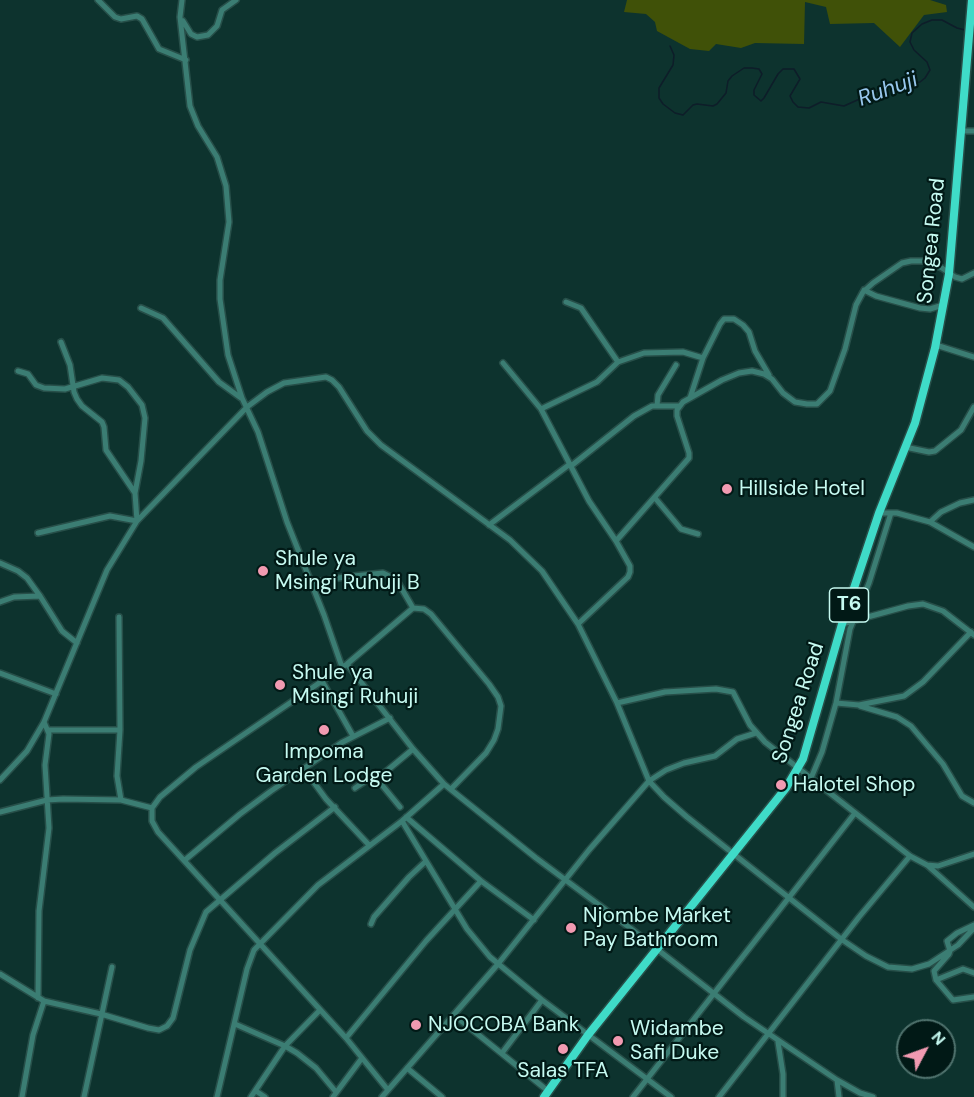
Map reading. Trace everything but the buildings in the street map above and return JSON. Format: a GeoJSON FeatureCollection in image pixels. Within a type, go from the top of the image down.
{"type":"FeatureCollection","features":[{"type":"Feature","properties":{"kind":"highway","name":"Songea Road"},"geometry":{"type":"LineString","coordinates":[[546,1094],[588,1035],[786,788],[799,768],[807,748],[842,624],[879,513],[917,415],[936,345],[949,273],[972,0]]}},
{"type":"Feature","properties":{"kind":"street"},"geometry":{"type":"LineString","coordinates":[[98,0],[115,17],[121,19],[137,16],[142,19],[159,49],[186,60]]}},
{"type":"Feature","properties":{"kind":"street"},"geometry":{"type":"LineString","coordinates":[[182,0],[180,17],[190,106],[198,126],[217,157],[226,186],[229,222],[220,280],[220,299],[228,355],[242,398],[258,432],[280,504],[345,666],[444,784],[565,880],[778,1042],[861,1095],[873,1097]]}},
{"type":"Feature","properties":{"kind":"street"},"geometry":{"type":"LineString","coordinates":[[180,17],[191,34],[202,37],[213,31],[222,10],[236,0]]}},
{"type":"Feature","properties":{"kind":"street"},"geometry":{"type":"LineString","coordinates":[[962,131],[974,131]]}},
{"type":"Feature","properties":{"kind":"street"},"geometry":{"type":"LineString","coordinates":[[689,399],[703,358],[724,320],[734,319],[749,332],[755,351],[783,393],[795,402],[812,405],[817,404],[826,396],[834,382],[856,305],[864,290],[902,263],[911,261],[924,261],[962,279],[974,273]]}},
{"type":"Feature","properties":{"kind":"street"},"geometry":{"type":"LineString","coordinates":[[864,290],[876,296],[920,308],[930,309],[944,305]]}},
{"type":"Feature","properties":{"kind":"street"},"geometry":{"type":"LineString","coordinates":[[566,302],[581,308],[618,362]]}},
{"type":"Feature","properties":{"kind":"street"},"geometry":{"type":"LineString","coordinates":[[141,308],[163,318],[219,382],[242,398]]}},
{"type":"Feature","properties":{"kind":"street"},"geometry":{"type":"LineString","coordinates":[[61,342],[70,365],[77,399],[102,422],[106,450],[135,493]]}},
{"type":"Feature","properties":{"kind":"street"},"geometry":{"type":"LineString","coordinates":[[936,345],[974,357]]}},
{"type":"Feature","properties":{"kind":"street"},"geometry":{"type":"LineString","coordinates":[[541,409],[597,382],[618,362],[644,353],[683,352],[703,358]]}},
{"type":"Feature","properties":{"kind":"street"},"geometry":{"type":"LineString","coordinates":[[503,363],[541,409],[589,501],[630,566],[630,572],[622,584],[604,597],[578,624]]}},
{"type":"Feature","properties":{"kind":"street"},"geometry":{"type":"LineString","coordinates":[[657,406],[657,398],[676,365]]}},
{"type":"Feature","properties":{"kind":"street"},"geometry":{"type":"LineString","coordinates":[[18,371],[28,374],[39,387],[57,389],[73,387],[93,379],[112,378],[128,387],[137,397],[142,405],[145,418],[141,462],[135,493],[137,521]]}},
{"type":"Feature","properties":{"kind":"street"},"geometry":{"type":"LineString","coordinates":[[489,525],[634,416],[652,406],[679,406],[738,373],[752,371],[772,379]]}},
{"type":"Feature","properties":{"kind":"street"},"geometry":{"type":"LineString","coordinates":[[0,780],[27,751],[44,722],[107,570],[137,521],[247,407],[284,383],[326,377],[339,387],[367,431],[381,445],[510,540],[542,572],[578,624],[618,703],[649,781],[664,797],[789,899],[841,939],[877,962],[895,968],[912,969],[922,967],[950,951]]}},
{"type":"Feature","properties":{"kind":"street"},"geometry":{"type":"LineString","coordinates":[[616,541],[689,458],[677,416],[679,406]]}},
{"type":"Feature","properties":{"kind":"street"},"geometry":{"type":"LineString","coordinates":[[905,447],[935,451],[961,430],[974,407]]}},
{"type":"Feature","properties":{"kind":"street"},"geometry":{"type":"LineString","coordinates":[[655,498],[681,529],[698,534]]}},
{"type":"Feature","properties":{"kind":"street"},"geometry":{"type":"LineString","coordinates":[[930,522],[941,512],[960,503],[974,500]]}},
{"type":"Feature","properties":{"kind":"street"},"geometry":{"type":"LineString","coordinates":[[879,513],[891,513],[930,522],[974,547]]}},
{"type":"Feature","properties":{"kind":"street"},"geometry":{"type":"LineString","coordinates":[[811,778],[822,752],[836,703],[843,660],[853,621],[869,583],[891,513]]}},
{"type":"Feature","properties":{"kind":"street"},"geometry":{"type":"LineString","coordinates":[[38,533],[110,516],[137,521]]}},
{"type":"Feature","properties":{"kind":"street"},"geometry":{"type":"LineString","coordinates":[[0,563],[27,578],[62,631],[77,643]]}},
{"type":"Feature","properties":{"kind":"street"},"geometry":{"type":"LineString","coordinates":[[310,583],[383,573],[399,584],[413,608]]}},
{"type":"Feature","properties":{"kind":"street"},"geometry":{"type":"LineString","coordinates":[[0,602],[14,597],[40,596]]}},
{"type":"Feature","properties":{"kind":"street"},"geometry":{"type":"LineString","coordinates":[[842,624],[923,604],[943,611],[972,633],[914,689],[896,698],[859,705]]}},
{"type":"Feature","properties":{"kind":"street"},"geometry":{"type":"LineString","coordinates":[[387,1090],[346,1038],[158,832],[153,821],[152,808],[160,797],[196,767],[345,666],[413,608],[424,609],[431,615],[489,684],[501,706],[494,740],[486,753],[451,789]]}},
{"type":"Feature","properties":{"kind":"street"},"geometry":{"type":"LineString","coordinates":[[119,617],[120,730],[117,776],[121,800]]}},
{"type":"Feature","properties":{"kind":"street"},"geometry":{"type":"LineString","coordinates":[[0,673],[56,694]]}},
{"type":"Feature","properties":{"kind":"street"},"geometry":{"type":"LineString","coordinates":[[322,681],[353,736]]}},
{"type":"Feature","properties":{"kind":"street"},"geometry":{"type":"LineString","coordinates":[[618,703],[665,692],[726,689],[734,692],[756,733],[855,813],[910,855],[927,865],[974,907]]}},
{"type":"Feature","properties":{"kind":"street"},"geometry":{"type":"LineString","coordinates":[[836,703],[859,705],[897,717],[911,726],[943,764],[962,796],[974,803]]}},
{"type":"Feature","properties":{"kind":"street"},"geometry":{"type":"LineString","coordinates":[[185,860],[240,814],[304,769],[353,736],[390,718]]}},
{"type":"Feature","properties":{"kind":"street"},"geometry":{"type":"LineString","coordinates":[[21,1097],[41,1000],[39,911],[49,840],[45,765],[48,730],[44,722]]}},
{"type":"Feature","properties":{"kind":"street"},"geometry":{"type":"LineString","coordinates":[[48,730],[120,730]]}},
{"type":"Feature","properties":{"kind":"street"},"geometry":{"type":"LineString","coordinates":[[382,1097],[498,964],[619,814],[649,781],[666,770],[684,763],[715,756],[737,739],[756,733]]}},
{"type":"Feature","properties":{"kind":"street"},"geometry":{"type":"LineString","coordinates":[[355,788],[367,780],[377,779],[413,749]]}},
{"type":"Feature","properties":{"kind":"street"},"geometry":{"type":"LineString","coordinates":[[304,769],[326,799],[369,845]]}},
{"type":"Feature","properties":{"kind":"street"},"geometry":{"type":"LineString","coordinates":[[377,779],[400,807]]}},
{"type":"Feature","properties":{"kind":"street"},"geometry":{"type":"LineString","coordinates":[[217,1097],[251,956],[260,943],[318,885],[404,819],[444,784]]}},
{"type":"Feature","properties":{"kind":"street"},"geometry":{"type":"LineString","coordinates":[[0,812],[63,799],[121,800],[152,808]]}},
{"type":"Feature","properties":{"kind":"street"},"geometry":{"type":"LineString","coordinates":[[0,974],[41,1000],[159,1030],[167,1026],[173,1018],[190,950],[206,912],[335,807]]}},
{"type":"Feature","properties":{"kind":"street"},"geometry":{"type":"LineString","coordinates":[[633,1097],[855,813]]}},
{"type":"Feature","properties":{"kind":"street"},"geometry":{"type":"LineString","coordinates":[[404,819],[425,862],[475,940],[498,964],[671,1097]]}},
{"type":"Feature","properties":{"kind":"street"},"geometry":{"type":"LineString","coordinates":[[404,819],[534,920]]}},
{"type":"Feature","properties":{"kind":"street"},"geometry":{"type":"LineString","coordinates":[[927,865],[949,863],[974,854]]}},
{"type":"Feature","properties":{"kind":"street"},"geometry":{"type":"LineString","coordinates":[[719,1097],[841,939],[910,855]]}},
{"type":"Feature","properties":{"kind":"street"},"geometry":{"type":"LineString","coordinates":[[371,924],[374,917],[425,862]]}},
{"type":"Feature","properties":{"kind":"street"},"geometry":{"type":"LineString","coordinates":[[346,1038],[426,941],[481,881]]}},
{"type":"Feature","properties":{"kind":"street"},"geometry":{"type":"LineString","coordinates":[[950,951],[947,941],[974,926]]}},
{"type":"Feature","properties":{"kind":"street"},"geometry":{"type":"LineString","coordinates":[[974,926],[935,969],[934,975],[936,981],[953,1000],[974,997]]}},
{"type":"Feature","properties":{"kind":"street"},"geometry":{"type":"LineString","coordinates":[[84,1096],[111,967]]}},
{"type":"Feature","properties":{"kind":"street"},"geometry":{"type":"LineString","coordinates":[[936,981],[963,969],[974,973]]}},
{"type":"Feature","properties":{"kind":"street"},"geometry":{"type":"LineString","coordinates":[[502,1053],[542,1000]]}},
{"type":"Feature","properties":{"kind":"street"},"geometry":{"type":"LineString","coordinates":[[251,1097],[285,1046],[320,1010]]}},
{"type":"Feature","properties":{"kind":"street"},"geometry":{"type":"LineString","coordinates":[[454,1015],[502,1053],[546,1094]]}},
{"type":"Feature","properties":{"kind":"street"},"geometry":{"type":"LineString","coordinates":[[235,1024],[285,1046],[316,1068],[335,1095],[362,1058]]}},
{"type":"Feature","properties":{"kind":"street"},"geometry":{"type":"LineString","coordinates":[[778,1042],[783,1074],[783,1097]]}},
{"type":"Feature","properties":{"kind":"street"},"geometry":{"type":"LineString","coordinates":[[407,1068],[442,1097]]}},
{"type":"Feature","properties":{"kind":"street"},"geometry":{"type":"LineString","coordinates":[[837,1080],[838,1097]]}},
{"type":"Feature","properties":{"kind":"street"},"geometry":{"type":"LineString","coordinates":[[256,1091],[265,1097]]}},
{"type":"Feature","properties":{"kind":"green space"},"geometry":{"type":"Polygon","coordinates":[[[627,0],[930,0],[946,5],[947,12],[924,15],[900,47],[874,23],[830,24],[826,7],[805,2],[804,44],[755,43],[741,48],[716,44],[709,51],[690,49],[657,31],[655,22],[646,14],[624,12],[627,0]]]}},
{"type":"Feature","properties":{"kind":"waterway","name":"Ruhuji"},"geometry":{"type":"LineString","coordinates":[[670,46],[674,55],[673,65],[659,88],[659,98],[675,113],[683,115],[693,105],[713,106],[717,104],[726,93],[728,81],[744,68],[759,69],[762,74],[754,90],[754,95],[761,101],[783,69],[794,69],[800,79],[790,96],[798,107],[809,108],[821,102],[844,106],[893,84],[920,82],[925,78],[930,70],[927,62],[914,50],[910,42],[912,33],[922,24],[932,20],[942,20],[965,30]]}},
{"type":"Feature","properties":{"kind":"place","name":"Hillside Hotel"},"geometry":{"type":"Point","coordinates":[727,489]}},
{"type":"Feature","properties":{"kind":"place","name":"Shule ya Msingi Ruhuji B"},"geometry":{"type":"Point","coordinates":[263,571]}},
{"type":"Feature","properties":{"kind":"place","name":"Shule ya Msingi Ruhuji"},"geometry":{"type":"Point","coordinates":[280,685]}},
{"type":"Feature","properties":{"kind":"place","name":"Impoma Garden Lodge"},"geometry":{"type":"Point","coordinates":[324,730]}},
{"type":"Feature","properties":{"kind":"place","name":"Halotel Shop"},"geometry":{"type":"Point","coordinates":[781,785]}},
{"type":"Feature","properties":{"kind":"place","name":"Njombe Market Pay Bathroom"},"geometry":{"type":"Point","coordinates":[571,928]}},
{"type":"Feature","properties":{"kind":"place","name":"NJOCOBA Bank"},"geometry":{"type":"Point","coordinates":[416,1025]}},
{"type":"Feature","properties":{"kind":"place","name":"Widambe Safi Duke"},"geometry":{"type":"Point","coordinates":[618,1041]}},
{"type":"Feature","properties":{"kind":"place","name":"Salas TFA"},"geometry":{"type":"Point","coordinates":[563,1049]}}]}
